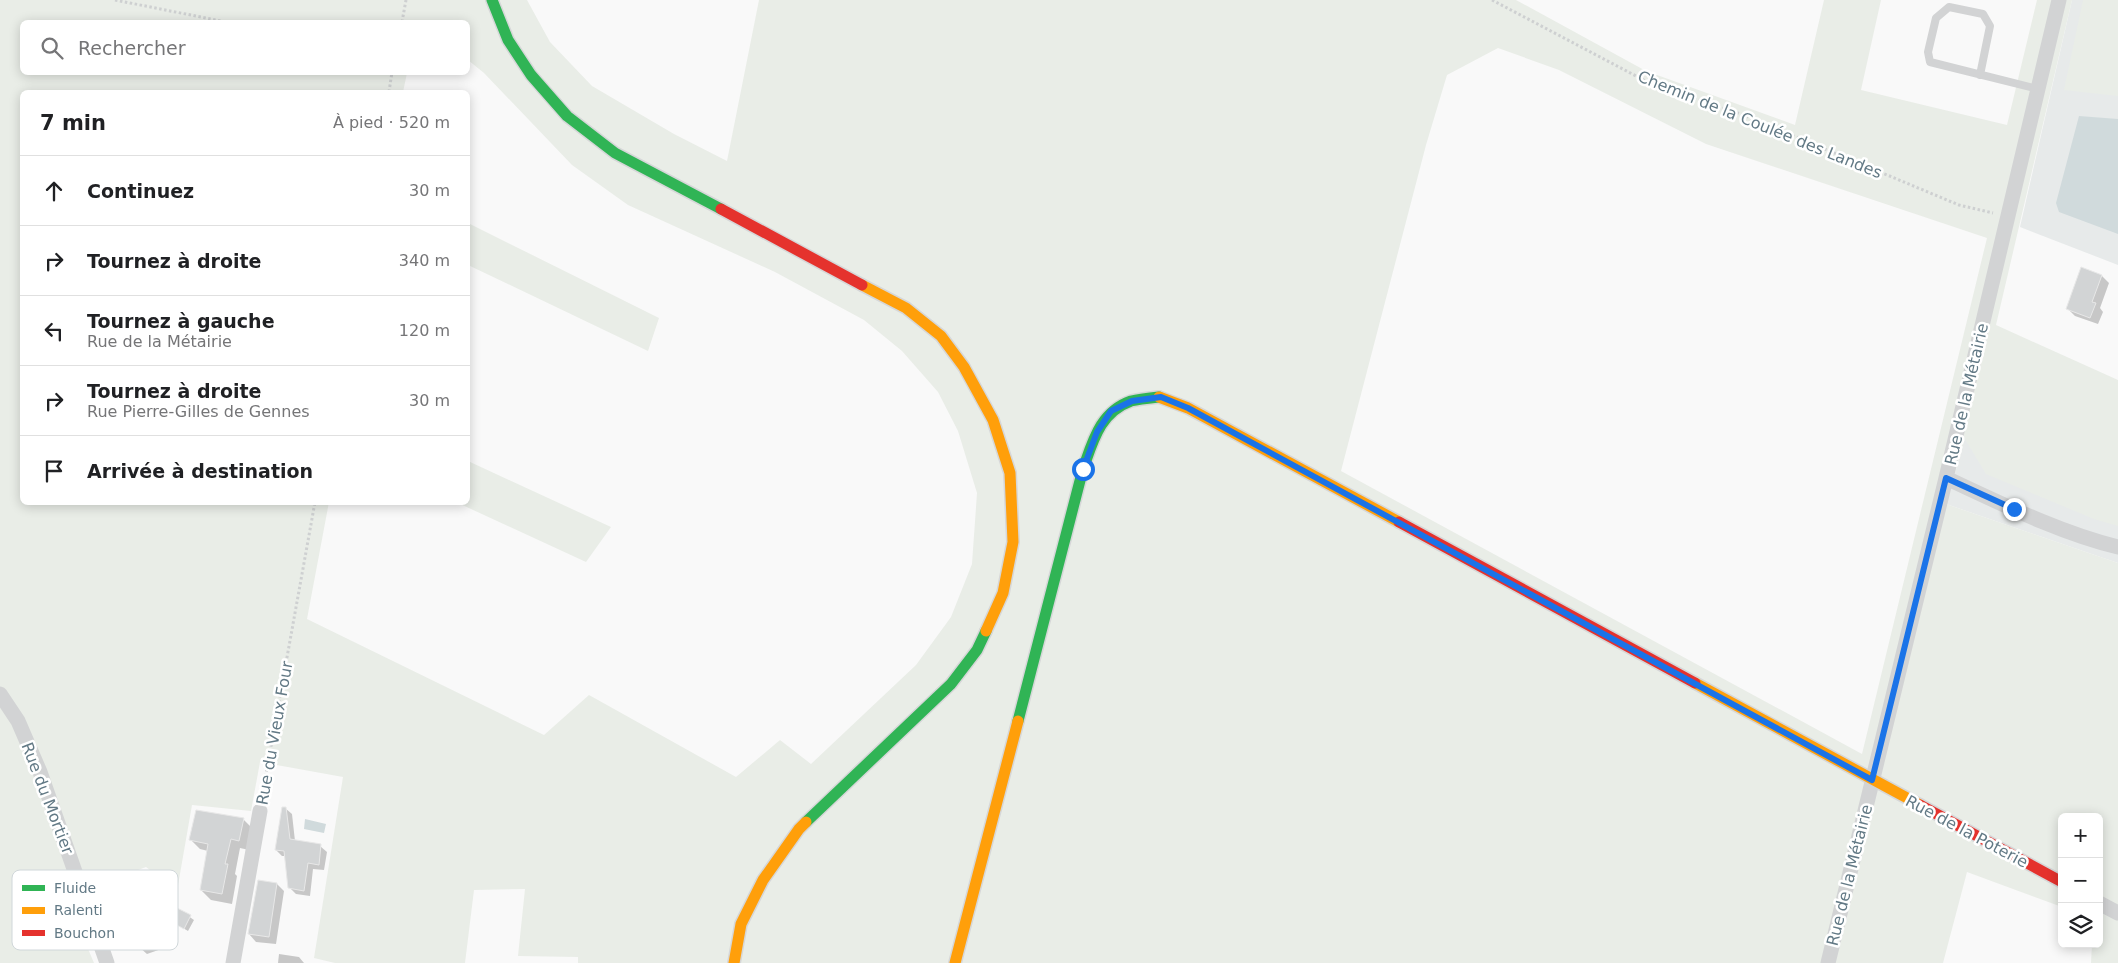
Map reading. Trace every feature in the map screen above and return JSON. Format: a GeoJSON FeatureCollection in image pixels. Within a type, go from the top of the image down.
{"type":"FeatureCollection","features":[{"type":"Feature","properties":{"kind":"street"},"geometry":{"type":"LineString","coordinates":[[492,0],[508,40],[531,75],[567,116],[615,153],[906,308],[941,336],[964,367],[993,420],[1010,473],[1013,542],[1003,593],[978,650],[951,684],[799,829],[763,880],[741,924],[734,963]]}},
{"type":"Feature","properties":{"kind":"street","name":"Rue de la Métairie"},"geometry":{"type":"LineString","coordinates":[[1828,963],[1946,478],[2059,0]]}},
{"type":"Feature","properties":{"kind":"street","name":"Rue de la Poterie"},"geometry":{"type":"LineString","coordinates":[[955,963],[1083,469],[1097,432],[1111,411],[1132,401],[1161,397],[1188,408],[2058,880]]}},
{"type":"Feature","properties":{"kind":"street"},"geometry":{"type":"LineString","coordinates":[[1946,478],[2014,509],[2100,543],[2118,547]]}},
{"type":"Feature","properties":{"kind":"street","name":"Rue du Mortier"},"geometry":{"type":"LineString","coordinates":[[0,694],[18,721],[40,772],[74,870]]}},
{"type":"Feature","properties":{"kind":"street","name":"Rue du Vieux Four"},"geometry":{"type":"LineString","coordinates":[[233,963],[260,811]]}},
{"type":"Feature","properties":{"kind":"street"},"geometry":{"type":"LineString","coordinates":[[2103,905],[2118,913]]}},
{"type":"Feature","properties":{"kind":"street","name":"Rue du Mortier"},"geometry":{"type":"LineString","coordinates":[[102,950],[107,963]]}},
{"type":"Feature","properties":{"kind":"lane"},"geometry":{"type":"LineString","coordinates":[[1980,75],[1990,26],[1983,14],[1949,7],[1936,18],[1928,52],[1930,62],[1980,75],[2038,89]]}},
{"type":"Feature","properties":{"kind":"path"},"geometry":{"type":"LineString","coordinates":[[115,0],[216,20]]}},
{"type":"Feature","properties":{"kind":"path"},"geometry":{"type":"LineString","coordinates":[[402,20],[406,0]]}},
{"type":"Feature","properties":{"kind":"path","name":"Chemin de la Coulée des Landes"},"geometry":{"type":"LineString","coordinates":[[1492,0],[1653,84],[1741,114],[1959,205],[2008,216]]}},
{"type":"Feature","properties":{"kind":"path"},"geometry":{"type":"LineString","coordinates":[[389,90],[392,75]]}},
{"type":"Feature","properties":{"kind":"path","name":"Rue du Vieux Four"},"geometry":{"type":"LineString","coordinates":[[260,811],[314,505]]}},
{"type":"Feature","properties":{"kind":"shaded area"},"geometry":{"type":"Polygon","coordinates":[[[0,0],[527,0],[550,42],[592,86],[674,134],[727,161],[759,0],[1516,0],[1646,71],[1795,125],[1824,0],[1881,0],[1861,90],[2007,125],[2037,0],[2072,0],[1996,325],[2118,380],[2118,526],[2094,519],[1986,474],[1965,439],[1946,504],[2118,563],[2118,963],[2091,963],[2092,948],[2103,948],[2103,813],[2058,813],[2058,906],[1967,872],[1943,963],[578,963],[578,957],[518,956],[525,889],[474,890],[465,963],[335,963],[314,958],[343,777],[260,762],[251,811],[192,805],[178,885],[178,870],[150,870],[146,867],[138,870],[12,870],[12,950],[88,950],[94,963],[0,963],[0,0]],[[20,20],[20,75],[407,75],[403,90],[20,90],[20,505],[328,505],[307,619],[544,735],[589,695],[736,777],[780,740],[811,764],[916,665],[951,617],[972,564],[977,493],[958,431],[938,392],[902,351],[864,320],[775,272],[628,205],[572,165],[484,73],[470,62],[470,20],[20,20]],[[1498,48],[1447,75],[1426,145],[1341,471],[1862,754],[1987,238],[1706,144],[1559,70],[1498,48]]]}},
{"type":"Feature","properties":{"kind":"shaded area"},"geometry":{"type":"Polygon","coordinates":[[[2072,0],[2118,0],[2118,265],[2020,227],[2072,0]]]}},
{"type":"Feature","properties":{"kind":"shaded area"},"geometry":{"type":"Polygon","coordinates":[[[2083,0],[2118,0],[2118,96],[2064,90],[2083,0]]]}},
{"type":"Feature","properties":{"kind":"shaded area"},"geometry":{"type":"Polygon","coordinates":[[[2079,116],[2118,119],[2118,234],[2059,212],[2056,203],[2079,116]]]}},
{"type":"Feature","properties":{"kind":"shaded area"},"geometry":{"type":"Polygon","coordinates":[[[470,224],[659,318],[648,351],[470,266],[470,224]]]}},
{"type":"Feature","properties":{"kind":"shaded area"},"geometry":{"type":"Polygon","coordinates":[[[2118,380],[2118,563],[1946,504],[1965,438],[2118,380]]]}},
{"type":"Feature","properties":{"kind":"shaded area"},"geometry":{"type":"Polygon","coordinates":[[[470,462],[611,527],[586,562],[462,505],[470,505],[470,462]]]}},
{"type":"Feature","properties":{"kind":"shaded area"},"geometry":{"type":"Polygon","coordinates":[[[305,819],[326,824],[324,833],[304,829],[305,819]]]}},
{"type":"Feature","properties":{"kind":"building"},"geometry":{"type":"Polygon","coordinates":[[[2081,267],[2102,275],[2092,302],[2096,303],[2090,318],[2066,309],[2081,267]]]}},
{"type":"Feature","properties":{"kind":"building"},"geometry":{"type":"Polygon","coordinates":[[[282,807],[286,807],[290,839],[321,844],[319,865],[308,863],[304,891],[288,888],[284,851],[275,850],[282,807]]]}},
{"type":"Feature","properties":{"kind":"building"},"geometry":{"type":"Polygon","coordinates":[[[196,810],[244,818],[239,841],[231,839],[225,864],[228,864],[222,894],[200,890],[208,844],[189,840],[196,810]]]}},
{"type":"Feature","properties":{"kind":"building"},"geometry":{"type":"Polygon","coordinates":[[[258,880],[277,883],[269,937],[248,934],[258,880]]]}},
{"type":"Feature","properties":{"kind":"building"},"geometry":{"type":"Polygon","coordinates":[[[178,908],[191,915],[184,929],[178,926],[178,908]]]}},
{"type":"Feature","properties":{"kind":"traffic: fast"},"geometry":{"type":"LineString","coordinates":[[492,0],[508,40],[531,75],[567,116],[615,153],[721,209]]}},
{"type":"Feature","properties":{"kind":"traffic: fast"},"geometry":{"type":"LineString","coordinates":[[1018,721],[1083,469],[1094,438],[1105,420],[1120,406],[1131,401],[1159,397]]}},
{"type":"Feature","properties":{"kind":"traffic: fast"},"geometry":{"type":"LineString","coordinates":[[806,822],[951,684],[977,650],[986,631]]}},
{"type":"Feature","properties":{"kind":"traffic: slow"},"geometry":{"type":"LineString","coordinates":[[862,285],[906,308],[941,336],[964,367],[993,420],[1010,473],[1013,542],[1003,593],[986,631]]}},
{"type":"Feature","properties":{"kind":"traffic: slow"},"geometry":{"type":"LineString","coordinates":[[1159,397],[1188,408],[1399,522]]}},
{"type":"Feature","properties":{"kind":"traffic: slow"},"geometry":{"type":"LineString","coordinates":[[1695,683],[1920,805]]}},
{"type":"Feature","properties":{"kind":"traffic: slow"},"geometry":{"type":"LineString","coordinates":[[955,963],[1018,721]]}},
{"type":"Feature","properties":{"kind":"traffic: slow"},"geometry":{"type":"LineString","coordinates":[[734,963],[741,924],[763,880],[806,822]]}},
{"type":"Feature","properties":{"kind":"traffic: jam"},"geometry":{"type":"LineString","coordinates":[[721,209],[862,285]]}},
{"type":"Feature","properties":{"kind":"traffic: jam"},"geometry":{"type":"LineString","coordinates":[[1399,522],[1695,683]]}},
{"type":"Feature","properties":{"kind":"traffic: jam"},"geometry":{"type":"LineString","coordinates":[[1920,805],[2058,880]]}},
{"type":"Feature","properties":{"kind":"route"},"geometry":{"type":"LineString","coordinates":[[1083,469],[1097,432],[1111,411],[1132,401],[1161,397],[1188,408],[1872,780],[1946,478],[2014,509]]}}]}
